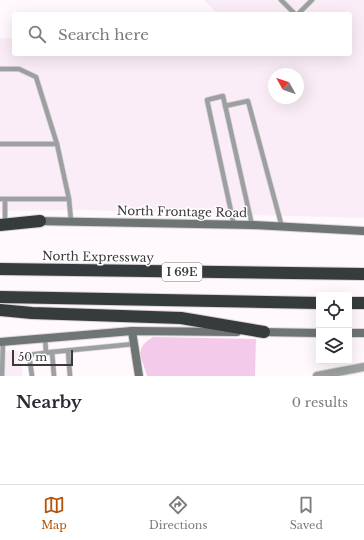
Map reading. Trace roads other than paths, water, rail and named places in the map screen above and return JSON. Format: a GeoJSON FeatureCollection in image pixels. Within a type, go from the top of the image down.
{"type":"FeatureCollection","features":[{"type":"Feature","properties":{"kind":"highway"},"geometry":{"type":"LineString","coordinates":[[2,222],[40,220]]}},
{"type":"Feature","properties":{"kind":"highway","name":"North Expressway"},"geometry":{"type":"LineString","coordinates":[[0,269],[364,274]]}},
{"type":"Feature","properties":{"kind":"highway"},"geometry":{"type":"LineString","coordinates":[[0,297],[316,303]]}},
{"type":"Feature","properties":{"kind":"highway"},"geometry":{"type":"LineString","coordinates":[[352,303],[364,303]]}},
{"type":"Feature","properties":{"kind":"highway"},"geometry":{"type":"LineString","coordinates":[[0,310],[181,318],[264,332]]}},
{"type":"Feature","properties":{"kind":"main road","name":"North Frontage Road"},"geometry":{"type":"LineString","coordinates":[[40,220],[252,225],[364,231]]}},
{"type":"Feature","properties":{"kind":"main road"},"geometry":{"type":"LineString","coordinates":[[132,331],[139,376]]}},
{"type":"Feature","properties":{"kind":"main road"},"geometry":{"type":"LineString","coordinates":[[1,342],[132,331],[316,332]]}},
{"type":"Feature","properties":{"kind":"main road"},"geometry":{"type":"LineString","coordinates":[[352,333],[364,333]]}},
{"type":"Feature","properties":{"kind":"street"},"geometry":{"type":"LineString","coordinates":[[317,376],[364,367]]}},
{"type":"Feature","properties":{"kind":"lane"},"geometry":{"type":"LineString","coordinates":[[281,0],[293,12]]}},
{"type":"Feature","properties":{"kind":"lane"},"geometry":{"type":"LineString","coordinates":[[300,12],[311,0]]}},
{"type":"Feature","properties":{"kind":"lane"},"geometry":{"type":"LineString","coordinates":[[0,69],[19,69],[36,77],[57,144],[69,199],[71,221]]}},
{"type":"Feature","properties":{"kind":"lane"},"geometry":{"type":"LineString","coordinates":[[234,225],[207,100],[223,96],[252,225]]}},
{"type":"Feature","properties":{"kind":"lane"},"geometry":{"type":"LineString","coordinates":[[225,106],[248,101],[282,227]]}},
{"type":"Feature","properties":{"kind":"lane"},"geometry":{"type":"LineString","coordinates":[[0,144],[57,144]]}},
{"type":"Feature","properties":{"kind":"lane"},"geometry":{"type":"LineString","coordinates":[[2,222],[2,199],[69,199]]}},
{"type":"Feature","properties":{"kind":"lane"},"geometry":{"type":"LineString","coordinates":[[45,338],[46,352]]}},
{"type":"Feature","properties":{"kind":"lane"},"geometry":{"type":"LineString","coordinates":[[1,342],[2,376]]}},
{"type":"Feature","properties":{"kind":"lane"},"geometry":{"type":"LineString","coordinates":[[32,376],[29,355],[46,352],[134,344]]}},
{"type":"Feature","properties":{"kind":"lane"},"geometry":{"type":"LineString","coordinates":[[68,351],[70,376]]}},
{"type":"Feature","properties":{"kind":"lane"},"geometry":{"type":"LineString","coordinates":[[52,352],[54,376]]}}]}
